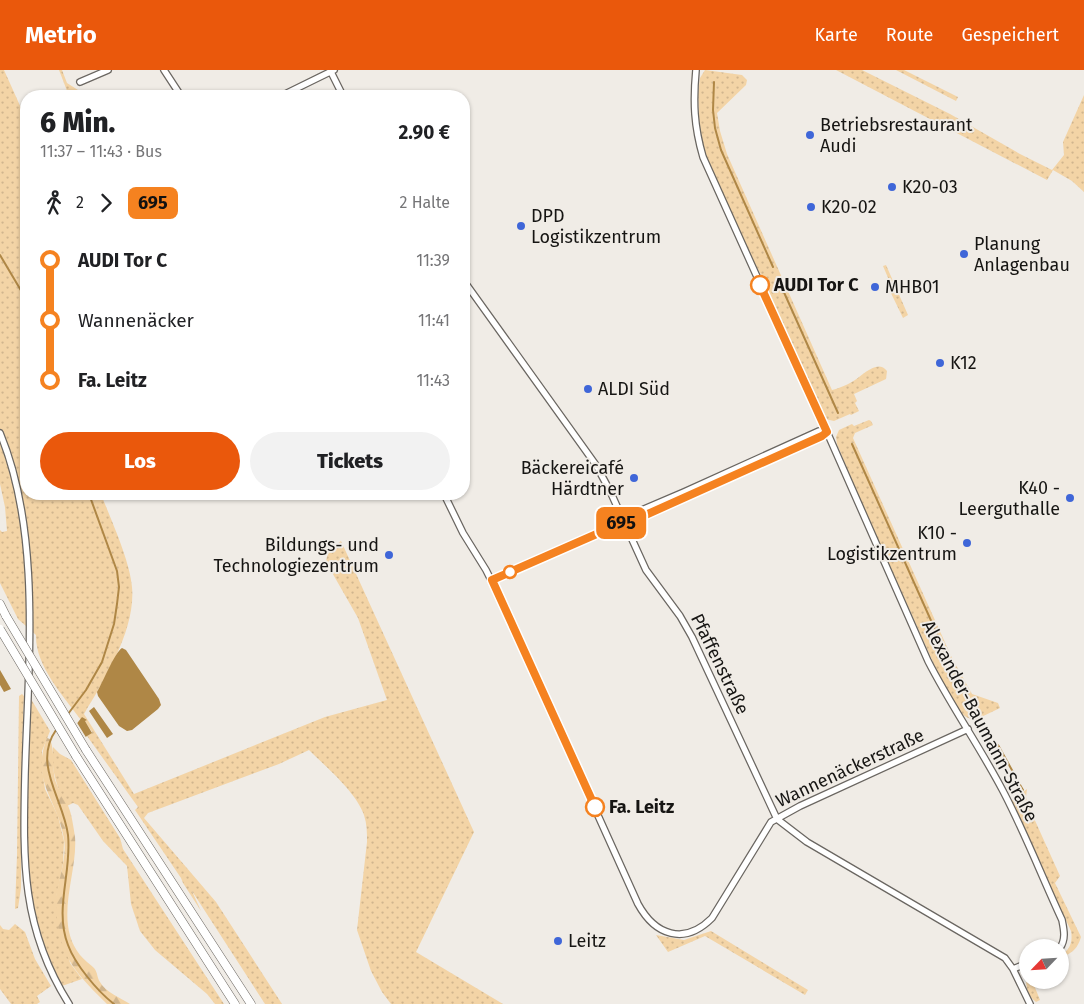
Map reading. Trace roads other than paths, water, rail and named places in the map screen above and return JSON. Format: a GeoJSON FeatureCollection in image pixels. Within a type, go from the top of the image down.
{"type":"FeatureCollection","features":[{"type":"Feature","properties":{"kind":"highway"},"geometry":{"type":"LineString","coordinates":[[0,604],[86,750],[250,1004]]}},
{"type":"Feature","properties":{"kind":"highway"},"geometry":{"type":"LineString","coordinates":[[0,629],[76,756],[236,1004]]}},
{"type":"Feature","properties":{"kind":"street"},"geometry":{"type":"LineString","coordinates":[[80,82],[108,70]]}},
{"type":"Feature","properties":{"kind":"street"},"geometry":{"type":"LineString","coordinates":[[164,70],[177,90]]}},
{"type":"Feature","properties":{"kind":"street"},"geometry":{"type":"LineString","coordinates":[[293,90],[332,70],[340,90]]}},
{"type":"Feature","properties":{"kind":"street","name":"Alexander-Baumann-Straße"},"geometry":{"type":"LineString","coordinates":[[696,70],[694,114],[703,157],[928,662],[1012,809],[1054,903],[1064,929],[1062,939]]}},
{"type":"Feature","properties":{"kind":"street","name":"Pfaffenstraße"},"geometry":{"type":"LineString","coordinates":[[470,289],[596,466],[608,487],[646,570],[680,616],[692,637],[777,819],[807,842],[1005,958],[1013,969]]}},
{"type":"Feature","properties":{"kind":"street"},"geometry":{"type":"LineString","coordinates":[[492,580],[745,468],[818,431],[827,432]]}},
{"type":"Feature","properties":{"kind":"street"},"geometry":{"type":"LineString","coordinates":[[0,432],[17,484],[24,523],[27,557],[29,623],[24,838],[28,896],[38,938],[55,980],[69,1004]]}},
{"type":"Feature","properties":{"kind":"street","name":"Wannenäckerstraße"},"geometry":{"type":"LineString","coordinates":[[447,500],[463,533],[492,580],[643,914],[655,926],[672,934],[693,932],[704,926],[712,918],[768,825],[800,806],[968,729]]}},
{"type":"Feature","properties":{"kind":"street"},"geometry":{"type":"LineString","coordinates":[[1019,967],[1013,969],[1030,1004]]}},
{"type":"Feature","properties":{"kind":"waterway"},"geometry":{"type":"LineString","coordinates":[[714,82],[713,110],[715,128],[721,150],[773,267]]}},
{"type":"Feature","properties":{"kind":"waterway"},"geometry":{"type":"LineString","coordinates":[[0,255],[20,289]]}},
{"type":"Feature","properties":{"kind":"waterway"},"geometry":{"type":"LineString","coordinates":[[778,279],[838,413]]}},
{"type":"Feature","properties":{"kind":"waterway"},"geometry":{"type":"LineString","coordinates":[[852,444],[950,663],[968,695]]}},
{"type":"Feature","properties":{"kind":"waterway"},"geometry":{"type":"LineString","coordinates":[[68,714],[86,690],[102,662],[114,624],[119,587],[117,571],[91,500]]}},
{"type":"Feature","properties":{"kind":"waterway"},"geometry":{"type":"LineString","coordinates":[[56,730],[49,743],[47,756],[48,769],[68,835],[68,863],[63,904],[64,931],[71,952],[81,969],[114,1004]]}},
{"type":"Feature","properties":{"kind":"waterway"},"geometry":{"type":"LineString","coordinates":[[998,745],[1013,772]]}},
{"type":"Feature","properties":{"kind":"waterway"},"geometry":{"type":"LineString","coordinates":[[1016,778],[1023,790]]}},
{"type":"Feature","properties":{"kind":"place","name":"Betriebsrestaurant Audi"},"geometry":{"type":"Point","coordinates":[810,135]}},
{"type":"Feature","properties":{"kind":"place","name":"K20-03"},"geometry":{"type":"Point","coordinates":[892,187]}},
{"type":"Feature","properties":{"kind":"place","name":"K20-02"},"geometry":{"type":"Point","coordinates":[811,207]}},
{"type":"Feature","properties":{"kind":"place","name":"DPD Logistikzentrum"},"geometry":{"type":"Point","coordinates":[521,226]}},
{"type":"Feature","properties":{"kind":"place","name":"Planung Anlagenbau"},"geometry":{"type":"Point","coordinates":[964,254]}},
{"type":"Feature","properties":{"kind":"place","name":"AUDI Tor C"},"geometry":{"type":"Point","coordinates":[760,285]}},
{"type":"Feature","properties":{"kind":"place","name":"MHB01"},"geometry":{"type":"Point","coordinates":[875,287]}},
{"type":"Feature","properties":{"kind":"place","name":"K12"},"geometry":{"type":"Point","coordinates":[940,363]}},
{"type":"Feature","properties":{"kind":"place","name":"ALDI Süd"},"geometry":{"type":"Point","coordinates":[588,389]}},
{"type":"Feature","properties":{"kind":"place","name":"Bäckereicafé Härdtner"},"geometry":{"type":"Point","coordinates":[634,478]}},
{"type":"Feature","properties":{"kind":"place","name":"K40 - Leerguthalle"},"geometry":{"type":"Point","coordinates":[1070,498]}},
{"type":"Feature","properties":{"kind":"place","name":"K10 - Logistikzentrum"},"geometry":{"type":"Point","coordinates":[967,543]}},
{"type":"Feature","properties":{"kind":"place","name":"Bildungs- und Technologiezentrum"},"geometry":{"type":"Point","coordinates":[389,555]}},
{"type":"Feature","properties":{"kind":"place","name":"Fa. Leitz"},"geometry":{"type":"Point","coordinates":[595,807]}},
{"type":"Feature","properties":{"kind":"place","name":"Leitz"},"geometry":{"type":"Point","coordinates":[558,941]}}]}
